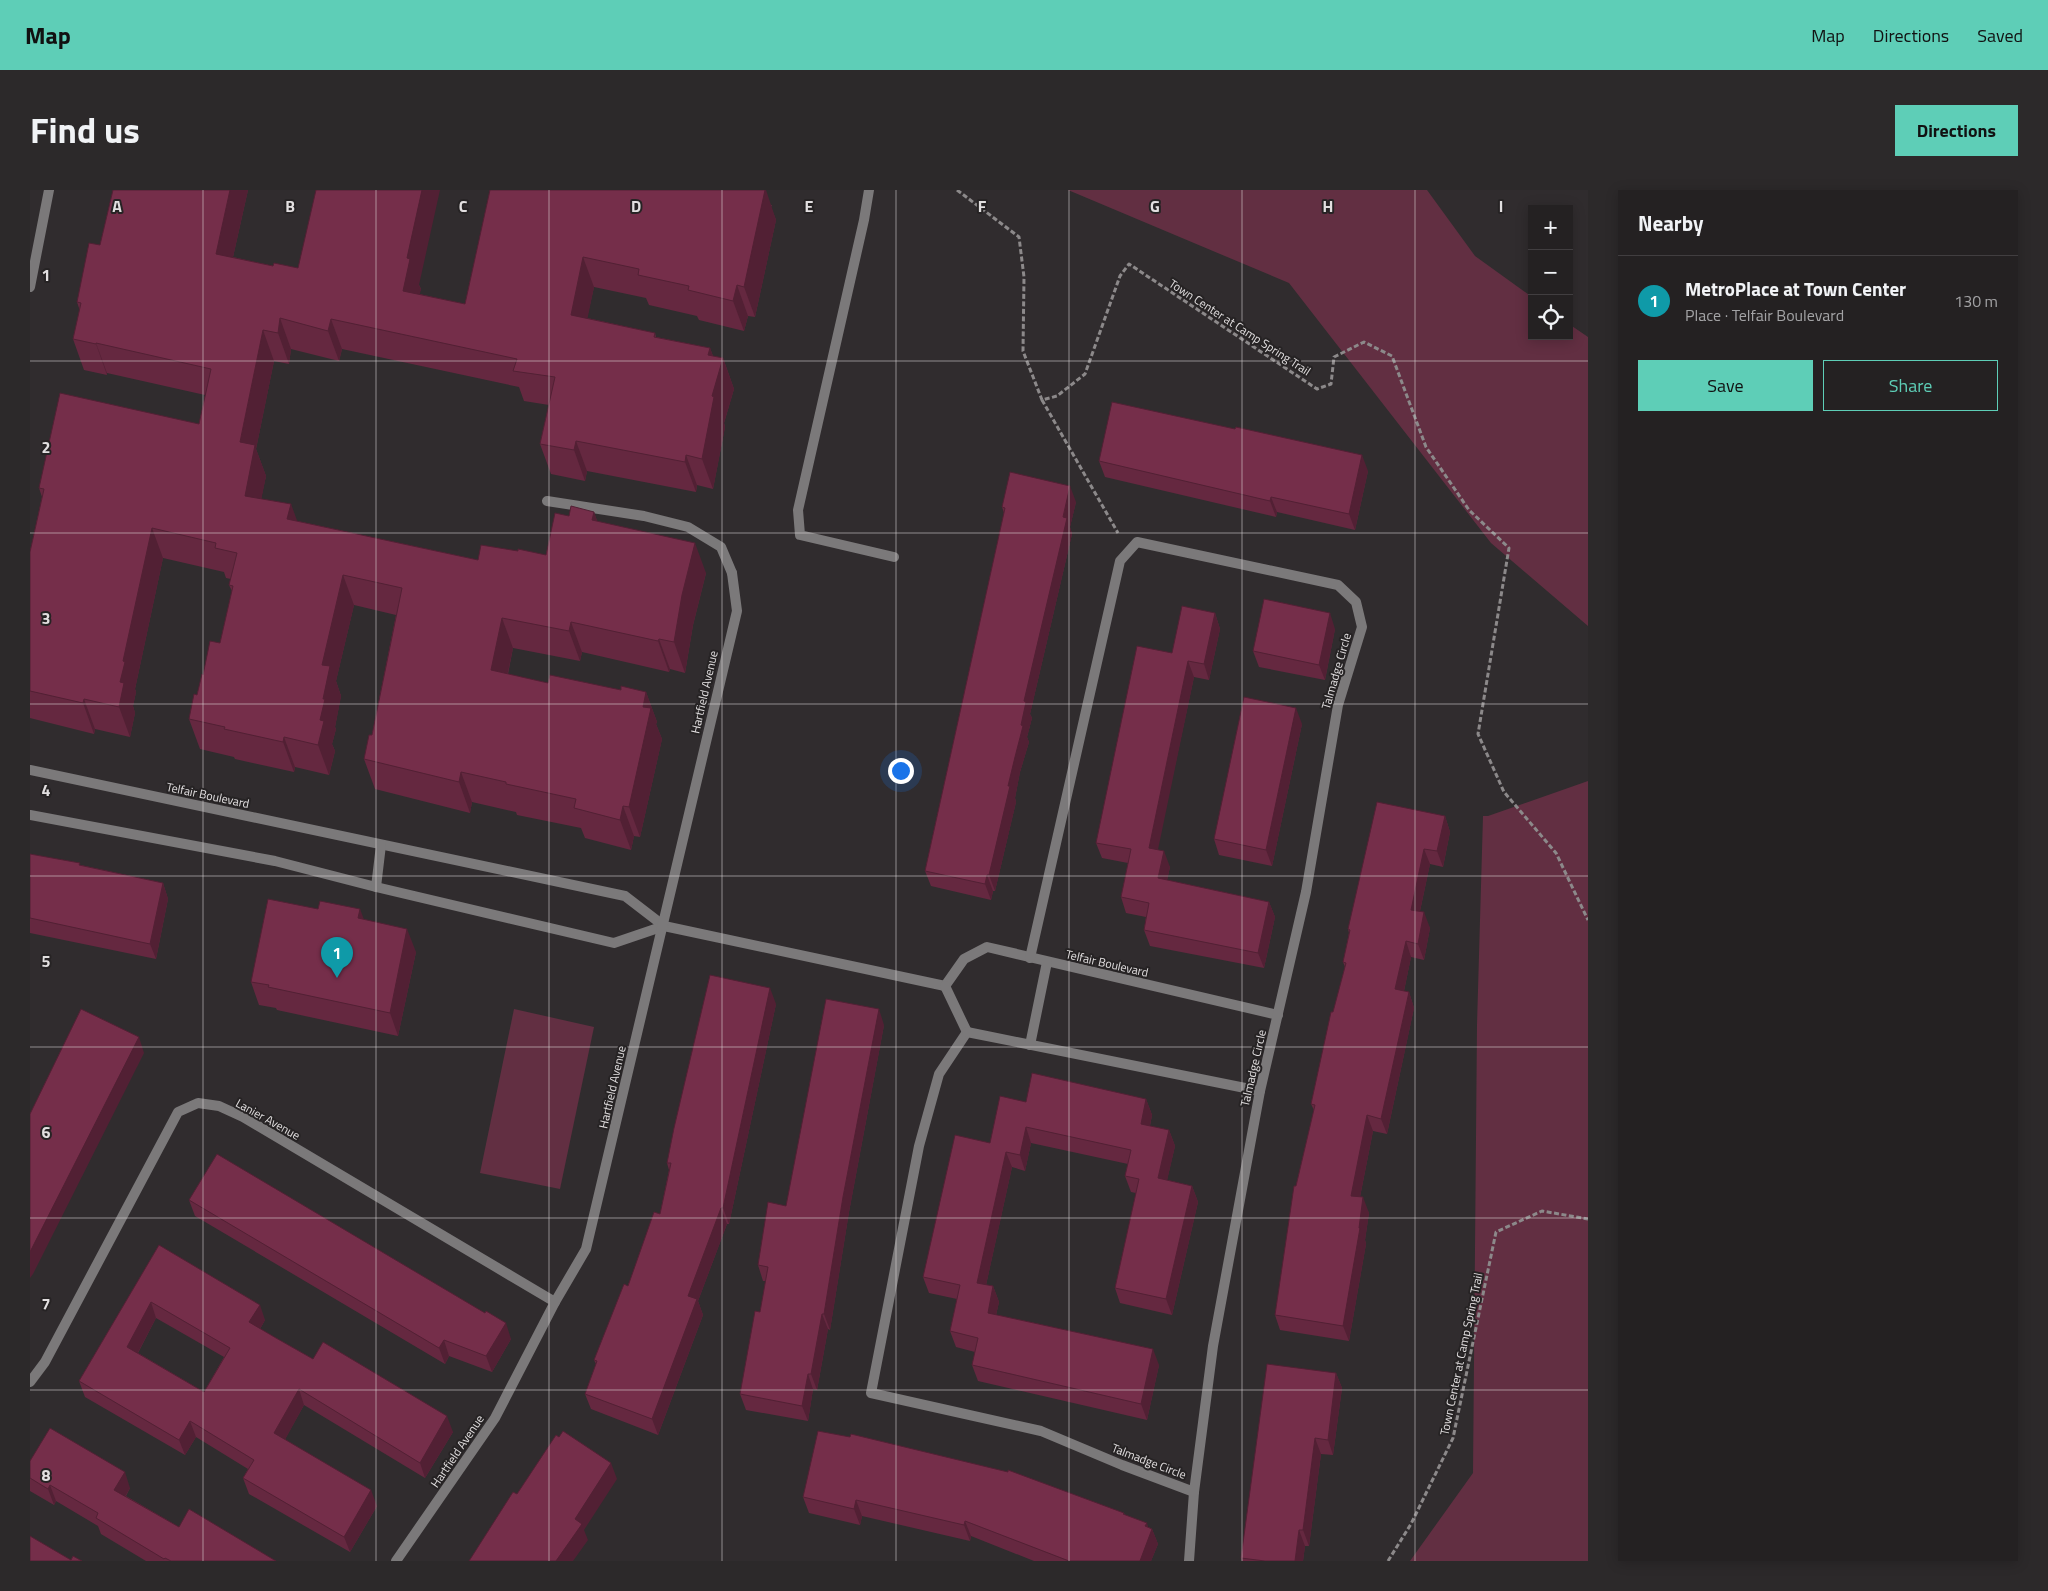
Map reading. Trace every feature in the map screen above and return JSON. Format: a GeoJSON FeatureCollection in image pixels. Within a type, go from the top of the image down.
{"type":"FeatureCollection","features":[{"type":"Feature","properties":{"kind":"street"},"geometry":{"type":"LineString","coordinates":[[30,287],[49,190]]}},
{"type":"Feature","properties":{"kind":"street"},"geometry":{"type":"LineString","coordinates":[[869,190],[864,220],[798,510],[800,535],[894,557]]}},
{"type":"Feature","properties":{"kind":"street","name":"Hartfield Avenue"},"geometry":{"type":"LineString","coordinates":[[396,1561],[495,1418],[555,1302],[586,1249],[664,926],[672,884],[737,611],[732,573],[722,547],[688,527],[644,516],[547,501]]}},
{"type":"Feature","properties":{"kind":"street","name":"Talmadge Circle"},"geometry":{"type":"LineString","coordinates":[[967,1032],[939,1074],[919,1146],[871,1393],[1041,1431],[1122,1466],[1194,1492],[1213,1346],[1260,1091],[1306,892],[1338,705],[1362,627],[1356,602],[1338,586],[1137,542],[1128,551]]}},
{"type":"Feature","properties":{"kind":"street"},"geometry":{"type":"LineString","coordinates":[[1030,958],[1120,561],[1128,551]]}},
{"type":"Feature","properties":{"kind":"street","name":"Telfair Boulevard"},"geometry":{"type":"LineString","coordinates":[[30,770],[625,896],[664,926],[945,986],[964,959],[987,946],[1030,958],[1278,1015]]}},
{"type":"Feature","properties":{"kind":"street","name":"Telfair Boulevard"},"geometry":{"type":"LineString","coordinates":[[30,815],[274,861],[376,887],[614,942],[664,926]]}},
{"type":"Feature","properties":{"kind":"street"},"geometry":{"type":"LineString","coordinates":[[376,887],[381,845]]}},
{"type":"Feature","properties":{"kind":"street"},"geometry":{"type":"LineString","coordinates":[[1030,1045],[1047,962]]}},
{"type":"Feature","properties":{"kind":"street"},"geometry":{"type":"LineString","coordinates":[[945,986],[967,1032],[1260,1091]]}},
{"type":"Feature","properties":{"kind":"street","name":"Lanier Avenue"},"geometry":{"type":"LineString","coordinates":[[30,1382],[45,1362],[178,1112],[198,1103],[219,1106],[243,1117],[555,1302]]}},
{"type":"Feature","properties":{"kind":"street"},"geometry":{"type":"LineString","coordinates":[[1189,1561],[1194,1492]]}},
{"type":"Feature","properties":{"kind":"path"},"geometry":{"type":"LineString","coordinates":[[957,190],[1019,237],[1024,277],[1023,351],[1042,400],[1128,551]]}},
{"type":"Feature","properties":{"kind":"path","name":"Town Center at Camp Spring Trail"},"geometry":{"type":"LineString","coordinates":[[1042,400],[1057,396],[1085,374],[1120,276],[1129,264],[1317,388],[1331,384],[1334,356],[1364,342],[1392,356],[1426,447],[1469,510],[1509,548],[1478,734],[1504,792],[1556,853],[1588,920]]}},
{"type":"Feature","properties":{"kind":"path","name":"Town Center at Camp Spring Trail"},"geometry":{"type":"LineString","coordinates":[[1388,1561],[1410,1524],[1453,1438],[1496,1232],[1542,1211],[1588,1219]]}},
{"type":"Feature","properties":{"kind":"shaded area"},"geometry":{"type":"Polygon","coordinates":[[[1068,190],[1427,190],[1475,256],[1528,294],[1528,340],[1573,340],[1573,327],[1588,337],[1588,626],[1491,543],[1289,283],[1068,190]]]}},
{"type":"Feature","properties":{"kind":"shaded area"},"geometry":{"type":"Polygon","coordinates":[[[1588,781],[1588,1561],[1410,1561],[1473,1473],[1477,1025],[1483,816],[1488,816],[1588,781]]]}},
{"type":"Feature","properties":{"kind":"shaded area"},"geometry":{"type":"Polygon","coordinates":[[[514,1009],[594,1027],[560,1189],[480,1173],[514,1009]]]}},
{"type":"Feature","properties":{"kind":"building"},"geometry":{"type":"Polygon","coordinates":[[[113,190],[230,190],[216,254],[273,266],[274,263],[298,268],[316,190],[422,190],[407,258],[410,259],[403,291],[465,304],[490,190],[765,190],[744,287],[737,285],[733,301],[688,290],[689,286],[638,275],[639,269],[583,257],[571,315],[655,333],[654,337],[710,348],[708,355],[723,358],[712,396],[714,397],[702,459],[686,455],[685,462],[576,441],[574,450],[540,444],[555,377],[513,371],[517,359],[331,319],[328,331],[280,318],[278,333],[263,330],[240,442],[255,445],[245,496],[291,504],[287,519],[478,560],[481,545],[518,551],[518,549],[546,555],[555,513],[569,516],[571,506],[594,512],[592,520],[695,543],[682,595],[674,642],[659,639],[658,641],[571,622],[569,631],[502,618],[491,670],[548,683],[550,675],[621,690],[621,686],[646,692],[643,707],[651,708],[629,807],[623,806],[620,820],[574,808],[576,799],[506,784],[506,782],[461,772],[459,782],[364,759],[369,735],[372,735],[402,588],[343,575],[322,665],[330,666],[320,720],[324,721],[318,745],[284,737],[283,742],[189,719],[194,694],[197,695],[203,675],[210,641],[220,643],[233,586],[229,585],[237,553],[215,548],[216,543],[152,528],[123,661],[125,662],[120,682],[124,683],[119,707],[84,699],[83,703],[30,691],[30,552],[44,489],[39,488],[60,393],[199,424],[211,369],[73,339],[81,303],[77,302],[89,243],[100,245],[113,190]]]}},
{"type":"Feature","properties":{"kind":"building"},"geometry":{"type":"Polygon","coordinates":[[[1112,402],[1362,455],[1349,514],[1271,497],[1270,501],[1099,461],[1112,402]]]}},
{"type":"Feature","properties":{"kind":"building"},"geometry":{"type":"Polygon","coordinates":[[[1010,472],[1070,486],[1063,517],[1067,518],[1024,701],[1026,702],[1021,725],[1023,726],[989,875],[987,875],[985,884],[925,871],[1005,508],[1002,507],[1010,472]]]}},
{"type":"Feature","properties":{"kind":"building"},"geometry":{"type":"Polygon","coordinates":[[[1264,599],[1330,613],[1319,665],[1253,651],[1264,599]]]}},
{"type":"Feature","properties":{"kind":"building"},"geometry":{"type":"Polygon","coordinates":[[[1182,606],[1215,613],[1204,664],[1188,661],[1149,848],[1164,851],[1158,878],[1269,902],[1258,953],[1144,930],[1149,903],[1121,897],[1131,849],[1096,843],[1137,646],[1172,653],[1182,606]]]}},
{"type":"Feature","properties":{"kind":"building"},"geometry":{"type":"Polygon","coordinates":[[[1244,697],[1296,708],[1266,850],[1214,839],[1244,697]]]}},
{"type":"Feature","properties":{"kind":"building"},"geometry":{"type":"Polygon","coordinates":[[[1377,802],[1445,816],[1437,851],[1424,849],[1411,910],[1424,912],[1418,944],[1406,941],[1395,989],[1409,992],[1381,1119],[1367,1115],[1351,1196],[1363,1197],[1360,1228],[1343,1326],[1275,1315],[1294,1186],[1296,1186],[1315,1105],[1311,1104],[1331,1012],[1333,1012],[1346,963],[1343,962],[1350,930],[1348,929],[1377,802]]]}},
{"type":"Feature","properties":{"kind":"building"},"geometry":{"type":"Polygon","coordinates":[[[30,854],[80,863],[79,865],[163,883],[150,944],[30,918],[30,854]]]}},
{"type":"Feature","properties":{"kind":"building"},"geometry":{"type":"Polygon","coordinates":[[[268,899],[318,909],[320,901],[360,909],[358,918],[407,929],[390,1013],[251,982],[268,899]]]}},
{"type":"Feature","properties":{"kind":"building"},"geometry":{"type":"Polygon","coordinates":[[[710,975],[770,988],[723,1208],[721,1208],[688,1296],[697,1299],[652,1419],[585,1394],[597,1361],[594,1360],[624,1284],[628,1286],[654,1212],[660,1214],[671,1163],[667,1163],[674,1128],[710,975]]]}},
{"type":"Feature","properties":{"kind":"building"},"geometry":{"type":"Polygon","coordinates":[[[826,999],[879,1009],[843,1197],[824,1314],[822,1314],[811,1374],[808,1374],[802,1406],[740,1394],[755,1311],[760,1312],[768,1267],[758,1265],[768,1202],[786,1206],[826,999]]]}},
{"type":"Feature","properties":{"kind":"building"},"geometry":{"type":"Polygon","coordinates":[[[81,1009],[139,1037],[30,1252],[30,1114],[81,1009]]]}},
{"type":"Feature","properties":{"kind":"building"},"geometry":{"type":"Polygon","coordinates":[[[1032,1073],[1146,1099],[1141,1124],[1169,1130],[1158,1178],[1192,1186],[1166,1299],[1115,1288],[1139,1179],[1125,1176],[1131,1150],[1026,1127],[1020,1155],[1006,1152],[977,1283],[993,1286],[988,1313],[1153,1349],[1141,1404],[972,1365],[978,1338],[950,1331],[960,1285],[923,1277],[955,1135],[990,1143],[1000,1096],[1026,1102],[1032,1073]]]}},
{"type":"Feature","properties":{"kind":"building"},"geometry":{"type":"Polygon","coordinates":[[[217,1154],[485,1313],[486,1311],[506,1323],[486,1356],[444,1340],[439,1348],[189,1200],[217,1154]]]}},
{"type":"Feature","properties":{"kind":"building"},"geometry":{"type":"Polygon","coordinates":[[[159,1245],[260,1305],[249,1322],[313,1359],[323,1342],[447,1416],[420,1463],[299,1389],[274,1433],[371,1490],[344,1537],[243,1478],[254,1460],[190,1421],[179,1440],[79,1381],[159,1245]],[[151,1302],[127,1347],[204,1392],[230,1348],[151,1302]]]}},
{"type":"Feature","properties":{"kind":"building"},"geometry":{"type":"Polygon","coordinates":[[[1267,1364],[1336,1373],[1328,1440],[1315,1438],[1303,1530],[1299,1530],[1295,1561],[1265,1561],[1241,1558],[1267,1364]]]}},
{"type":"Feature","properties":{"kind":"building"},"geometry":{"type":"Polygon","coordinates":[[[50,1428],[125,1472],[114,1490],[179,1527],[189,1509],[276,1561],[171,1561],[164,1559],[96,1518],[98,1513],[50,1485],[48,1489],[30,1478],[30,1461],[50,1428]]]}},
{"type":"Feature","properties":{"kind":"building"},"geometry":{"type":"Polygon","coordinates":[[[563,1431],[611,1463],[575,1519],[582,1524],[556,1561],[469,1561],[513,1492],[517,1494],[556,1435],[559,1437],[563,1431]]]}},
{"type":"Feature","properties":{"kind":"building"},"geometry":{"type":"Polygon","coordinates":[[[818,1431],[850,1437],[851,1434],[1008,1472],[1008,1470],[1124,1513],[1147,1523],[1145,1526],[1152,1529],[1140,1561],[1069,1561],[965,1521],[964,1525],[856,1500],[854,1509],[803,1497],[818,1431]]]}},
{"type":"Feature","properties":{"kind":"building"},"geometry":{"type":"Polygon","coordinates":[[[30,1536],[71,1560],[73,1556],[82,1561],[30,1561],[30,1536]]]}},
{"type":"Feature","properties":{"kind":"place","name":"MetroPlace at Town Center"},"geometry":{"type":"Point","coordinates":[337,978]}}]}
